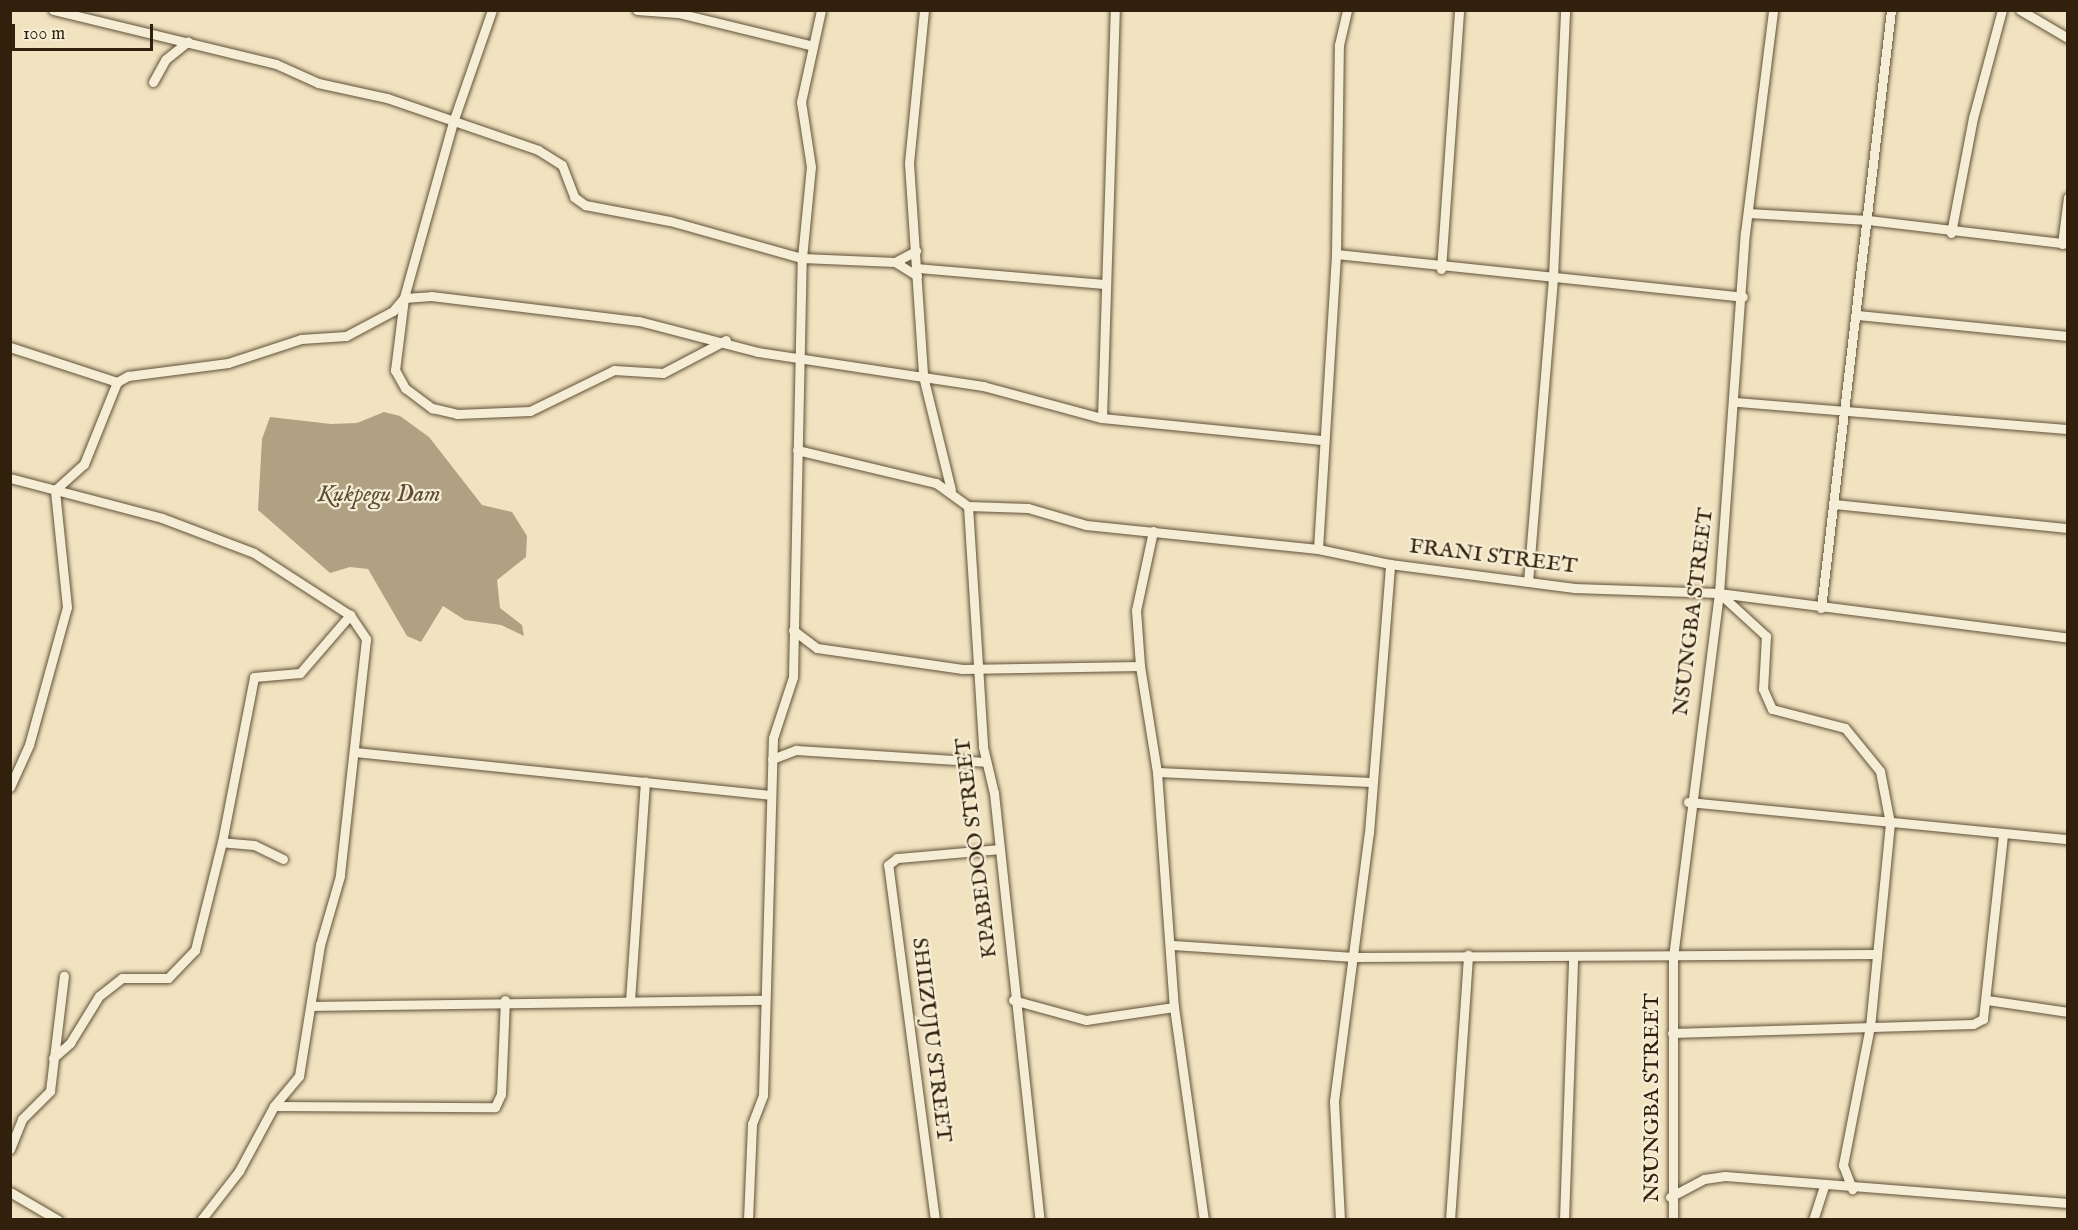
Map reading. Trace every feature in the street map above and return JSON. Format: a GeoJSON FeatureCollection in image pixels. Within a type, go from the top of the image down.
{"type":"FeatureCollection","features":[{"type":"Feature","properties":{"kind":"street"},"geometry":{"type":"LineString","coordinates":[[53,10],[188,41],[453,122],[549,155],[565,168],[572,194],[585,205],[670,221],[802,258],[895,262],[917,272],[1105,284]]}},
{"type":"Feature","properties":{"kind":"street"},"geometry":{"type":"LineString","coordinates":[[492,10],[453,122],[404,298],[395,370],[405,388],[432,408],[457,414],[530,411],[614,370],[663,374],[726,340]]}},
{"type":"Feature","properties":{"kind":"street"},"geometry":{"type":"LineString","coordinates":[[637,10],[678,13],[813,46]]}},
{"type":"Feature","properties":{"kind":"street"},"geometry":{"type":"LineString","coordinates":[[748,1220],[752,1124],[763,1095],[762,1000],[774,729],[792,688],[802,258],[811,167],[801,102],[821,10]]}},
{"type":"Feature","properties":{"kind":"street"},"geometry":{"type":"LineString","coordinates":[[924,10],[910,126],[917,272],[923,376],[951,490]]}},
{"type":"Feature","properties":{"kind":"street"},"geometry":{"type":"LineString","coordinates":[[1102,418],[1115,10]]}},
{"type":"Feature","properties":{"kind":"street"},"geometry":{"type":"LineString","coordinates":[[1318,549],[1336,254],[1339,45],[1347,10]]}},
{"type":"Feature","properties":{"kind":"street"},"geometry":{"type":"LineString","coordinates":[[1441,269],[1459,10]]}},
{"type":"Feature","properties":{"kind":"street"},"geometry":{"type":"LineString","coordinates":[[1528,582],[1553,277],[1565,10]]}},
{"type":"Feature","properties":{"kind":"street","name":"NSUNGBA STREET"},"geometry":{"type":"LineString","coordinates":[[1673,1220],[1670,1197],[1673,957],[1688,802],[1719,593],[1737,402],[1748,213],[1773,10]]}},
{"type":"Feature","properties":{"kind":"street"},"geometry":{"type":"LineString","coordinates":[[1821,608],[1847,409],[1891,10]]}},
{"type":"Feature","properties":{"kind":"street"},"geometry":{"type":"LineString","coordinates":[[1951,233],[1973,118],[2002,10]]}},
{"type":"Feature","properties":{"kind":"street"},"geometry":{"type":"LineString","coordinates":[[2020,10],[2067,38]]}},
{"type":"Feature","properties":{"kind":"street"},"geometry":{"type":"LineString","coordinates":[[153,82],[165,59],[188,41]]}},
{"type":"Feature","properties":{"kind":"street"},"geometry":{"type":"LineString","coordinates":[[1748,213],[1868,220],[1951,233],[2065,244],[2067,197]]}},
{"type":"Feature","properties":{"kind":"street"},"geometry":{"type":"LineString","coordinates":[[895,262],[916,251]]}},
{"type":"Feature","properties":{"kind":"street"},"geometry":{"type":"LineString","coordinates":[[1336,254],[1441,269],[1553,277],[1743,297]]}},
{"type":"Feature","properties":{"kind":"street"},"geometry":{"type":"LineString","coordinates":[[55,490],[84,464],[117,382],[128,376],[228,363],[301,339],[346,336],[393,311],[404,298],[431,296],[639,321],[726,340],[758,352],[801,356],[923,376],[1102,418],[1324,440]]}},
{"type":"Feature","properties":{"kind":"street"},"geometry":{"type":"LineString","coordinates":[[1857,315],[2067,336]]}},
{"type":"Feature","properties":{"kind":"street"},"geometry":{"type":"LineString","coordinates":[[10,347],[117,382]]}},
{"type":"Feature","properties":{"kind":"street"},"geometry":{"type":"LineString","coordinates":[[1737,402],[1847,409],[2067,429]]}},
{"type":"Feature","properties":{"kind":"street"},"geometry":{"type":"LineString","coordinates":[[797,450],[951,490],[968,506],[1028,508],[1086,525],[1318,549],[1390,564]]}},
{"type":"Feature","properties":{"kind":"street"},"geometry":{"type":"LineString","coordinates":[[10,478],[162,518],[240,547],[351,615],[363,630],[367,650],[340,876],[320,945],[312,1006],[298,1076],[274,1106],[239,1171],[201,1220]]}},
{"type":"Feature","properties":{"kind":"street"},"geometry":{"type":"LineString","coordinates":[[10,787],[29,745],[66,607],[55,490]]}},
{"type":"Feature","properties":{"kind":"street"},"geometry":{"type":"LineString","coordinates":[[1834,504],[2067,528]]}},
{"type":"Feature","properties":{"kind":"street","name":"KPABEDOO STREET"},"geometry":{"type":"LineString","coordinates":[[968,506],[969,566],[981,670],[985,762],[994,793],[1012,1000],[1040,1220]]}},
{"type":"Feature","properties":{"kind":"street"},"geometry":{"type":"LineString","coordinates":[[1153,531],[1136,610],[1140,666],[1157,772],[1173,945],[1174,1007],[1204,1220]]}},
{"type":"Feature","properties":{"kind":"street","name":"FRANI STREET"},"geometry":{"type":"LineString","coordinates":[[1340,1220],[1334,1101],[1354,957],[1372,782],[1390,564],[1528,582],[1719,593],[2067,638]]}},
{"type":"Feature","properties":{"kind":"street"},"geometry":{"type":"LineString","coordinates":[[1719,593],[1766,636],[1765,702],[1778,714],[1836,724],[1854,734],[1880,771],[1890,823],[1875,954],[1870,1026],[1843,1165],[1852,1189]]}},
{"type":"Feature","properties":{"kind":"street"},"geometry":{"type":"LineString","coordinates":[[53,1058],[70,1043],[99,996],[122,978],[168,978],[195,950],[222,842],[254,677],[300,673],[351,615]]}},
{"type":"Feature","properties":{"kind":"street"},"geometry":{"type":"LineString","coordinates":[[793,630],[817,648],[981,670],[1140,666]]}},
{"type":"Feature","properties":{"kind":"street"},"geometry":{"type":"LineString","coordinates":[[772,759],[796,750],[985,762]]}},
{"type":"Feature","properties":{"kind":"street"},"geometry":{"type":"LineString","coordinates":[[355,752],[770,795]]}},
{"type":"Feature","properties":{"kind":"street"},"geometry":{"type":"LineString","coordinates":[[1157,772],[1372,782]]}},
{"type":"Feature","properties":{"kind":"street"},"geometry":{"type":"LineString","coordinates":[[630,1001],[645,782]]}},
{"type":"Feature","properties":{"kind":"street"},"geometry":{"type":"LineString","coordinates":[[1688,802],[2003,835],[2067,839]]}},
{"type":"Feature","properties":{"kind":"street"},"geometry":{"type":"LineString","coordinates":[[1672,1033],[1973,1024],[1983,1019],[1987,1000],[2003,835]]}},
{"type":"Feature","properties":{"kind":"street"},"geometry":{"type":"LineString","coordinates":[[222,842],[254,844],[283,859]]}},
{"type":"Feature","properties":{"kind":"street","name":"SHIIZUJU STREET"},"geometry":{"type":"LineString","coordinates":[[935,1220],[888,865],[897,858],[999,849]]}},
{"type":"Feature","properties":{"kind":"street"},"geometry":{"type":"LineString","coordinates":[[1173,945],[1354,957],[1468,955],[1673,957],[1875,954]]}},
{"type":"Feature","properties":{"kind":"street"},"geometry":{"type":"LineString","coordinates":[[1450,1220],[1468,955]]}},
{"type":"Feature","properties":{"kind":"street"},"geometry":{"type":"LineString","coordinates":[[1564,1220],[1573,956]]}},
{"type":"Feature","properties":{"kind":"street"},"geometry":{"type":"LineString","coordinates":[[10,1149],[22,1119],[50,1091],[64,976]]}},
{"type":"Feature","properties":{"kind":"street"},"geometry":{"type":"LineString","coordinates":[[312,1006],[505,1000],[762,1000]]}},
{"type":"Feature","properties":{"kind":"street"},"geometry":{"type":"LineString","coordinates":[[274,1106],[495,1107],[501,1094],[505,1000]]}},
{"type":"Feature","properties":{"kind":"street"},"geometry":{"type":"LineString","coordinates":[[1012,1000],[1086,1020],[1174,1007]]}},
{"type":"Feature","properties":{"kind":"street"},"geometry":{"type":"LineString","coordinates":[[1987,1000],[2067,1012]]}},
{"type":"Feature","properties":{"kind":"street"},"geometry":{"type":"LineString","coordinates":[[1670,1197],[1714,1177],[1852,1189],[2067,1203]]}},
{"type":"Feature","properties":{"kind":"street"},"geometry":{"type":"LineString","coordinates":[[1813,1220],[1824,1186]]}},
{"type":"Feature","properties":{"kind":"street"},"geometry":{"type":"LineString","coordinates":[[10,1192],[58,1220]]}},
{"type":"Feature","properties":{"kind":"water","name":"Kukpegu Dam"},"geometry":{"type":"Polygon","coordinates":[[[384,412],[400,416],[429,437],[482,505],[512,512],[527,536],[526,557],[497,580],[500,608],[522,625],[524,636],[501,625],[465,620],[443,606],[421,642],[407,636],[368,569],[350,567],[330,573],[258,510],[262,439],[270,417],[331,424],[357,423],[384,412]]]}}]}
